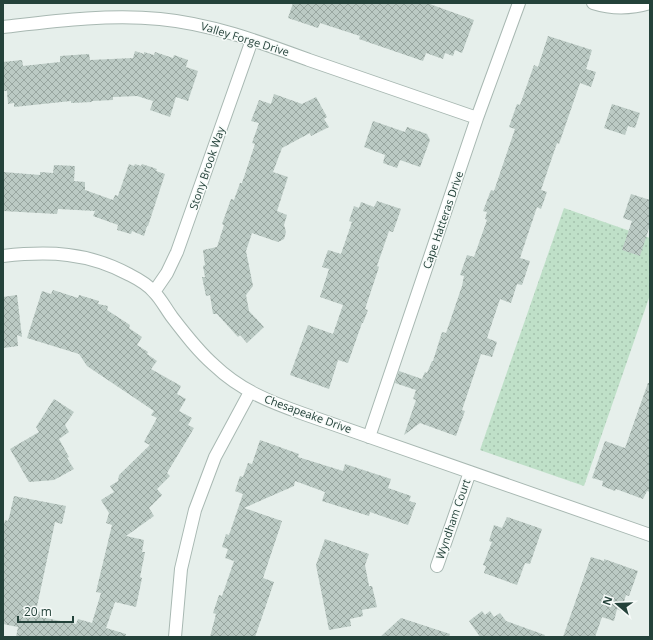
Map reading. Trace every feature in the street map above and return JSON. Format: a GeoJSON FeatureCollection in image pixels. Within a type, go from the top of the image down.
{"type":"FeatureCollection","features":[{"type":"Feature","properties":{"kind":"street","name":"Cape Hatteras Drive"},"geometry":{"type":"LineString","coordinates":[[369,436],[477,118],[518,3]]}},
{"type":"Feature","properties":{"kind":"street"},"geometry":{"type":"LineString","coordinates":[[592,3],[619,8],[630,8],[650,4]]}},
{"type":"Feature","properties":{"kind":"street","name":"Valley Forge Drive"},"geometry":{"type":"LineString","coordinates":[[3,27],[97,18],[159,19],[204,25],[252,40],[477,118]]}},
{"type":"Feature","properties":{"kind":"street","name":"Stony Brook Way"},"geometry":{"type":"LineString","coordinates":[[154,292],[167,273],[177,252],[252,40]]}},
{"type":"Feature","properties":{"kind":"street","name":"Chesapeake Drive"},"geometry":{"type":"LineString","coordinates":[[3,256],[61,253],[85,257],[122,271],[138,280],[154,292],[200,352],[214,366],[250,392],[287,408],[650,535]]}},
{"type":"Feature","properties":{"kind":"street"},"geometry":{"type":"LineString","coordinates":[[175,637],[181,569],[195,510],[215,456],[250,392]]}},
{"type":"Feature","properties":{"kind":"street","name":"Wyndham Court"},"geometry":{"type":"LineString","coordinates":[[437,566],[470,472]]}},
{"type":"Feature","properties":{"kind":"green space"},"geometry":{"type":"Polygon","coordinates":[[[564,208],[650,238],[650,295],[584,486],[480,450],[564,208]]]}},
{"type":"Feature","properties":{"kind":"building"},"geometry":{"type":"Polygon","coordinates":[[[293,3],[427,3],[474,20],[462,53],[455,50],[453,56],[445,53],[443,59],[426,53],[423,61],[359,39],[360,36],[320,23],[318,28],[288,18],[293,3]]]}},
{"type":"Feature","properties":{"kind":"building"},"geometry":{"type":"Polygon","coordinates":[[[548,36],[592,50],[586,69],[596,72],[591,87],[580,83],[559,144],[557,143],[541,190],[547,192],[541,209],[537,207],[520,258],[530,261],[522,285],[517,284],[511,303],[500,299],[487,338],[497,342],[492,357],[481,354],[462,410],[465,411],[456,436],[420,423],[404,435],[416,400],[413,399],[416,390],[395,383],[399,371],[422,379],[433,361],[442,332],[446,333],[462,286],[464,276],[460,275],[467,255],[474,257],[487,220],[485,219],[487,212],[483,211],[491,190],[494,191],[515,129],[509,127],[517,104],[520,105],[534,65],[538,67],[548,36]]]}},
{"type":"Feature","properties":{"kind":"building"},"geometry":{"type":"Polygon","coordinates":[[[135,51],[154,55],[155,52],[173,58],[174,55],[188,60],[186,67],[198,71],[188,101],[176,97],[170,117],[150,110],[153,101],[137,96],[113,97],[113,100],[92,102],[71,103],[71,101],[14,107],[14,103],[8,104],[7,91],[3,91],[3,62],[22,60],[23,66],[60,62],[60,56],[89,54],[90,60],[133,58],[135,51]]]}},
{"type":"Feature","properties":{"kind":"building"},"geometry":{"type":"Polygon","coordinates":[[[274,94],[302,104],[316,97],[327,117],[324,119],[329,127],[311,136],[310,133],[282,148],[273,172],[288,177],[277,211],[287,215],[284,225],[286,232],[284,239],[278,242],[252,233],[246,251],[253,286],[246,295],[249,311],[264,327],[247,343],[240,335],[238,337],[217,314],[213,314],[210,295],[206,296],[202,277],[205,277],[203,250],[217,247],[224,225],[222,224],[231,199],[234,200],[240,183],[242,183],[255,144],[252,143],[259,123],[251,121],[259,100],[271,104],[274,94]]]}},
{"type":"Feature","properties":{"kind":"building"},"geometry":{"type":"Polygon","coordinates":[[[612,104],[640,113],[635,128],[628,126],[625,135],[604,128],[612,104]]]}},
{"type":"Feature","properties":{"kind":"building"},"geometry":{"type":"Polygon","coordinates":[[[373,121],[405,132],[407,127],[427,134],[430,140],[420,167],[400,160],[397,168],[383,163],[385,155],[364,147],[373,121]]]}},
{"type":"Feature","properties":{"kind":"building"},"geometry":{"type":"Polygon","coordinates":[[[129,164],[141,166],[142,164],[157,169],[156,171],[165,174],[144,236],[132,231],[131,234],[117,230],[118,225],[93,216],[95,211],[58,209],[57,214],[3,211],[3,172],[40,175],[40,172],[53,173],[54,165],[75,166],[74,181],[85,182],[85,190],[113,200],[115,195],[118,196],[129,164]]]}},
{"type":"Feature","properties":{"kind":"building"},"geometry":{"type":"Polygon","coordinates":[[[631,194],[650,200],[650,225],[640,256],[622,250],[632,221],[623,218],[631,194]]]}},
{"type":"Feature","properties":{"kind":"building"},"geometry":{"type":"Polygon","coordinates":[[[377,201],[401,209],[393,232],[389,231],[365,309],[368,310],[348,363],[338,360],[329,389],[290,375],[308,325],[333,334],[343,305],[320,297],[329,269],[322,267],[328,250],[341,254],[352,222],[349,221],[354,206],[359,208],[361,202],[374,207],[377,201]]]}},
{"type":"Feature","properties":{"kind":"building"},"geometry":{"type":"Polygon","coordinates":[[[53,290],[78,298],[79,295],[99,301],[98,304],[108,306],[107,310],[130,325],[129,328],[142,337],[137,345],[148,352],[147,354],[157,361],[151,369],[181,386],[177,394],[186,399],[179,411],[192,418],[188,425],[194,428],[167,473],[170,476],[157,489],[162,495],[149,508],[154,516],[126,536],[144,540],[142,552],[145,552],[140,577],[142,578],[136,607],[115,602],[106,628],[126,634],[125,637],[16,637],[18,627],[3,624],[3,530],[5,520],[8,521],[9,518],[14,496],[66,506],[62,524],[55,522],[36,611],[41,612],[40,617],[76,624],[78,619],[92,623],[101,593],[96,592],[112,525],[106,523],[109,513],[101,500],[114,492],[110,486],[118,481],[119,475],[150,445],[144,442],[157,418],[151,415],[154,411],[87,366],[79,354],[27,338],[42,291],[51,294],[53,290]]]}},
{"type":"Feature","properties":{"kind":"building"},"geometry":{"type":"Polygon","coordinates":[[[17,295],[22,337],[17,335],[18,346],[3,348],[3,297],[17,295]]]}},
{"type":"Feature","properties":{"kind":"building"},"geometry":{"type":"Polygon","coordinates":[[[648,383],[650,383],[650,492],[647,491],[643,499],[616,489],[615,491],[602,486],[603,481],[592,478],[605,441],[625,448],[648,383]]]}},
{"type":"Feature","properties":{"kind":"building"},"geometry":{"type":"Polygon","coordinates":[[[54,399],[74,412],[65,425],[69,432],[59,439],[69,457],[67,458],[74,469],[54,480],[29,482],[10,449],[39,432],[36,427],[54,399]]]}},
{"type":"Feature","properties":{"kind":"building"},"geometry":{"type":"Polygon","coordinates":[[[260,440],[299,454],[298,457],[343,471],[345,464],[391,479],[388,488],[411,496],[409,501],[416,503],[408,525],[370,512],[369,516],[322,501],[325,492],[295,481],[294,486],[244,508],[282,521],[263,578],[274,582],[255,637],[210,637],[216,614],[213,613],[219,595],[222,596],[234,561],[225,558],[228,549],[222,547],[226,534],[229,535],[243,494],[235,491],[240,476],[243,477],[248,463],[252,464],[260,440]]]}},
{"type":"Feature","properties":{"kind":"building"},"geometry":{"type":"Polygon","coordinates":[[[507,517],[542,529],[530,564],[525,563],[517,585],[484,573],[486,566],[483,565],[492,542],[489,541],[494,525],[502,528],[507,517]]]}},
{"type":"Feature","properties":{"kind":"building"},"geometry":{"type":"Polygon","coordinates":[[[325,539],[369,554],[365,565],[369,586],[372,586],[377,607],[362,610],[363,616],[350,619],[351,626],[329,630],[316,565],[325,539]]]}},
{"type":"Feature","properties":{"kind":"building"},"geometry":{"type":"Polygon","coordinates":[[[591,557],[604,561],[604,559],[638,571],[629,596],[626,595],[621,611],[617,609],[614,621],[602,617],[595,637],[563,637],[591,557]]]}},
{"type":"Feature","properties":{"kind":"building"},"geometry":{"type":"Polygon","coordinates":[[[482,611],[485,615],[490,611],[494,617],[500,613],[506,621],[545,635],[544,637],[480,637],[469,621],[482,611]]]}},
{"type":"Feature","properties":{"kind":"building"},"geometry":{"type":"Polygon","coordinates":[[[401,618],[450,634],[449,637],[380,637],[401,618]]]}}]}
